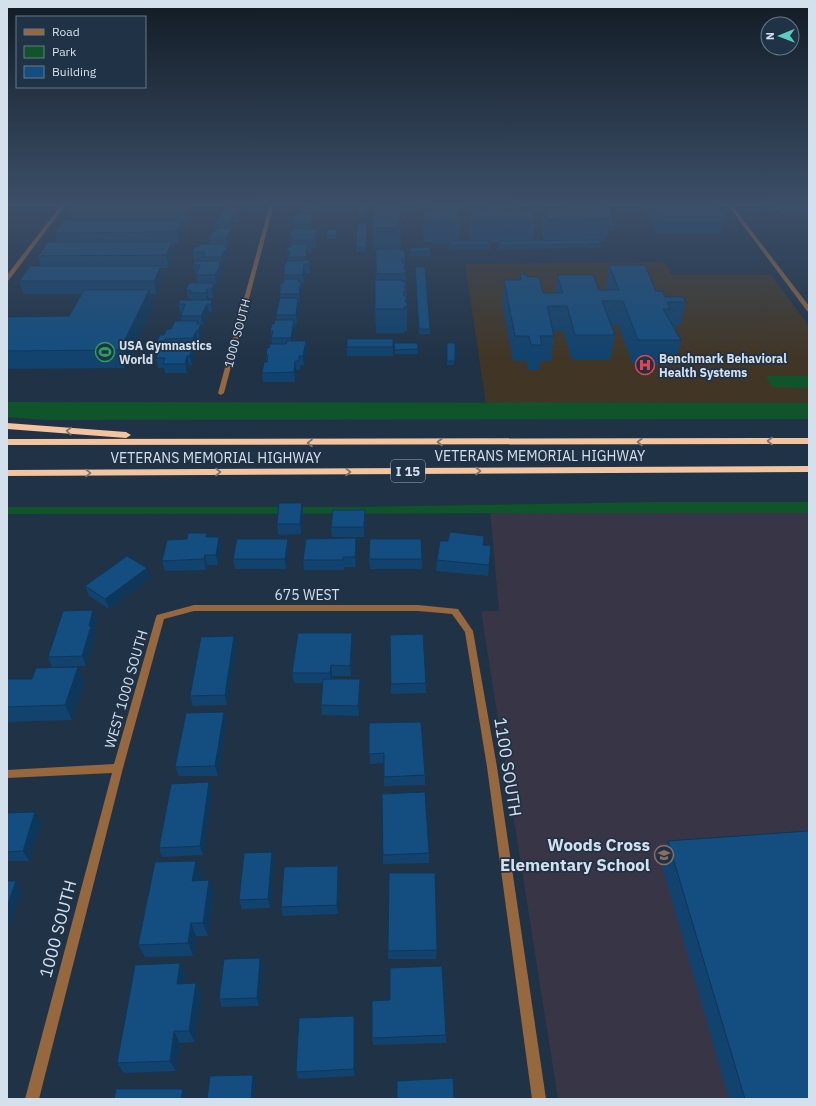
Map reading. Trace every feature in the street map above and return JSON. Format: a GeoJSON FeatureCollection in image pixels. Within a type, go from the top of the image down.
{"type":"FeatureCollection","features":[{"type":"Feature","properties":{"kind":"highway"},"geometry":{"type":"LineString","coordinates":[[7,426],[219,443]]}},
{"type":"Feature","properties":{"kind":"highway","name":"VETERANS MEMORIAL HIGHWAY"},"geometry":{"type":"LineString","coordinates":[[7,442],[219,443],[809,441]]}},
{"type":"Feature","properties":{"kind":"highway","name":"VETERANS MEMORIAL HIGHWAY"},"geometry":{"type":"LineString","coordinates":[[7,474],[809,469]]}},
{"type":"Feature","properties":{"kind":"street"},"geometry":{"type":"LineString","coordinates":[[7,279],[25,256]]}},
{"type":"Feature","properties":{"kind":"street","name":"1000 SOUTH"},"geometry":{"type":"LineString","coordinates":[[221,393],[258,256]]}},
{"type":"Feature","properties":{"kind":"street"},"geometry":{"type":"LineString","coordinates":[[768,256],[809,310]]}},
{"type":"Feature","properties":{"kind":"street","name":"675 WEST"},"geometry":{"type":"LineString","coordinates":[[160,617],[194,608],[418,608],[455,611]]}},
{"type":"Feature","properties":{"kind":"street","name":"1100 SOUTH"},"geometry":{"type":"LineString","coordinates":[[455,611],[469,632],[492,767],[539,1099]]}},
{"type":"Feature","properties":{"kind":"street","name":"WEST 1000 SOUTH"},"geometry":{"type":"LineString","coordinates":[[118,768],[160,617]]}},
{"type":"Feature","properties":{"kind":"street"},"geometry":{"type":"LineString","coordinates":[[7,774],[118,768]]}},
{"type":"Feature","properties":{"kind":"street","name":"1000 SOUTH"},"geometry":{"type":"LineString","coordinates":[[32,1099],[118,768]]}},
{"type":"Feature","properties":{"kind":"shaded area","name":"Benchmark Behavioral Health Systems"},"geometry":{"type":"Polygon","coordinates":[[[664,262],[672,275],[771,275],[809,326],[809,404],[486,404],[465,264],[664,262]]]}},
{"type":"Feature","properties":{"kind":"shaded area","name":"Woods Cross Elementary School"},"geometry":{"type":"Polygon","coordinates":[[[809,507],[809,1099],[558,1099],[481,611],[499,611],[490,509],[809,507]]]}},
{"type":"Feature","properties":{"kind":"green space"},"geometry":{"type":"Polygon","coordinates":[[[766,376],[809,376],[809,388],[772,387],[766,376]]]}},
{"type":"Feature","properties":{"kind":"green space"},"geometry":{"type":"Polygon","coordinates":[[[7,402],[809,403],[809,419],[46,420],[7,417],[7,402]]]}},
{"type":"Feature","properties":{"kind":"green space"},"geometry":{"type":"Polygon","coordinates":[[[655,502],[809,502],[809,513],[7,514],[7,507],[357,507],[655,502]]]}},
{"type":"Feature","properties":{"kind":"building"},"geometry":{"type":"Polygon","coordinates":[[[204,256],[222,256],[221,257],[203,257],[204,256]]]}},
{"type":"Feature","properties":{"kind":"building"},"geometry":{"type":"Polygon","coordinates":[[[288,256],[306,256],[306,257],[288,257],[288,256]]]}},
{"type":"Feature","properties":{"kind":"building"},"geometry":{"type":"Polygon","coordinates":[[[376,256],[405,256],[405,259],[402,259],[402,263],[405,263],[404,269],[406,269],[406,273],[376,274],[376,256]]]}},
{"type":"Feature","properties":{"kind":"building"},"geometry":{"type":"Polygon","coordinates":[[[310,260],[309,264],[304,264],[303,275],[284,275],[284,264],[286,264],[287,261],[310,260]]]}},
{"type":"Feature","properties":{"kind":"building"},"geometry":{"type":"Polygon","coordinates":[[[195,261],[220,261],[219,264],[221,264],[215,275],[196,275],[200,265],[193,265],[195,261]]]}},
{"type":"Feature","properties":{"kind":"building"},"geometry":{"type":"Polygon","coordinates":[[[609,265],[645,265],[656,291],[662,291],[665,297],[683,297],[686,302],[667,302],[670,309],[663,309],[681,340],[638,340],[623,301],[602,301],[615,335],[575,335],[567,306],[547,306],[554,336],[540,336],[542,345],[531,345],[529,336],[515,336],[504,280],[521,280],[520,274],[527,274],[527,277],[539,277],[543,293],[563,293],[557,275],[593,275],[599,290],[619,290],[609,265]]]}},
{"type":"Feature","properties":{"kind":"building"},"geometry":{"type":"Polygon","coordinates":[[[30,266],[161,266],[154,281],[19,281],[30,266]]]}},
{"type":"Feature","properties":{"kind":"building"},"geometry":{"type":"Polygon","coordinates":[[[415,267],[425,267],[430,329],[419,329],[415,267]]]}},
{"type":"Feature","properties":{"kind":"building"},"geometry":{"type":"Polygon","coordinates":[[[284,279],[299,279],[298,282],[301,282],[299,294],[280,294],[280,283],[283,283],[284,279]]]}},
{"type":"Feature","properties":{"kind":"building"},"geometry":{"type":"Polygon","coordinates":[[[375,280],[403,280],[403,282],[406,282],[406,286],[404,286],[406,292],[403,292],[404,296],[407,296],[405,302],[407,302],[407,307],[404,307],[404,309],[375,309],[375,280]]]}},
{"type":"Feature","properties":{"kind":"building"},"geometry":{"type":"Polygon","coordinates":[[[189,283],[214,283],[212,289],[207,289],[206,293],[190,293],[191,290],[186,290],[189,283]]]}},
{"type":"Feature","properties":{"kind":"building"},"geometry":{"type":"Polygon","coordinates":[[[84,290],[149,290],[120,350],[7,351],[7,317],[69,316],[84,290]]]}},
{"type":"Feature","properties":{"kind":"building"},"geometry":{"type":"Polygon","coordinates":[[[280,298],[298,298],[296,315],[276,315],[280,298]]]}},
{"type":"Feature","properties":{"kind":"building"},"geometry":{"type":"Polygon","coordinates":[[[180,300],[212,300],[211,304],[207,304],[201,316],[181,316],[185,304],[178,304],[180,300]]]}},
{"type":"Feature","properties":{"kind":"building"},"geometry":{"type":"Polygon","coordinates":[[[275,320],[294,320],[291,338],[271,338],[273,331],[270,331],[275,320]]]}},
{"type":"Feature","properties":{"kind":"building"},"geometry":{"type":"Polygon","coordinates":[[[175,321],[198,321],[197,324],[201,324],[193,338],[165,339],[164,341],[157,341],[160,335],[164,335],[166,330],[171,329],[175,321]]]}},
{"type":"Feature","properties":{"kind":"building"},"geometry":{"type":"Polygon","coordinates":[[[347,339],[393,339],[393,347],[347,347],[347,339]]]}},
{"type":"Feature","properties":{"kind":"building"},"geometry":{"type":"Polygon","coordinates":[[[287,341],[306,341],[303,356],[299,356],[299,361],[295,361],[294,372],[262,373],[264,362],[267,362],[267,348],[269,348],[270,344],[286,344],[287,341]]]}},
{"type":"Feature","properties":{"kind":"building"},"geometry":{"type":"Polygon","coordinates":[[[394,343],[417,343],[418,349],[395,350],[394,343]]]}},
{"type":"Feature","properties":{"kind":"building"},"geometry":{"type":"Polygon","coordinates":[[[447,343],[455,343],[455,361],[447,361],[447,343]]]}},
{"type":"Feature","properties":{"kind":"building"},"geometry":{"type":"Polygon","coordinates":[[[161,344],[191,344],[190,348],[192,348],[190,356],[187,356],[185,364],[163,364],[165,358],[156,358],[161,344]]]}},
{"type":"Feature","properties":{"kind":"building"},"geometry":{"type":"Polygon","coordinates":[[[279,503],[302,503],[300,524],[277,524],[279,503]]]}},
{"type":"Feature","properties":{"kind":"building"},"geometry":{"type":"Polygon","coordinates":[[[333,510],[365,510],[364,527],[331,527],[333,510]]]}},
{"type":"Feature","properties":{"kind":"building"},"geometry":{"type":"Polygon","coordinates":[[[450,532],[484,536],[483,545],[491,546],[489,565],[437,560],[440,541],[448,541],[450,532]]]}},
{"type":"Feature","properties":{"kind":"building"},"geometry":{"type":"Polygon","coordinates":[[[188,533],[207,533],[206,537],[219,537],[216,555],[205,555],[204,559],[162,561],[167,540],[187,539],[188,533]]]}},
{"type":"Feature","properties":{"kind":"building"},"geometry":{"type":"Polygon","coordinates":[[[356,538],[355,557],[343,557],[343,560],[303,560],[306,539],[356,538]]]}},
{"type":"Feature","properties":{"kind":"building"},"geometry":{"type":"Polygon","coordinates":[[[237,539],[288,539],[285,559],[233,559],[237,539]]]}},
{"type":"Feature","properties":{"kind":"building"},"geometry":{"type":"Polygon","coordinates":[[[370,539],[421,539],[422,559],[369,559],[370,539]]]}},
{"type":"Feature","properties":{"kind":"building"},"geometry":{"type":"Polygon","coordinates":[[[127,556],[147,568],[105,599],[85,586],[127,556]]]}},
{"type":"Feature","properties":{"kind":"building"},"geometry":{"type":"Polygon","coordinates":[[[93,610],[89,626],[91,626],[82,656],[48,657],[63,611],[93,610]]]}},
{"type":"Feature","properties":{"kind":"building"},"geometry":{"type":"Polygon","coordinates":[[[298,633],[352,633],[350,666],[331,665],[330,673],[292,673],[298,633]]]}},
{"type":"Feature","properties":{"kind":"building"},"geometry":{"type":"Polygon","coordinates":[[[423,634],[426,683],[391,684],[390,635],[423,634]]]}},
{"type":"Feature","properties":{"kind":"building"},"geometry":{"type":"Polygon","coordinates":[[[234,636],[225,695],[190,696],[201,637],[234,636]]]}},
{"type":"Feature","properties":{"kind":"building"},"geometry":{"type":"Polygon","coordinates":[[[78,667],[65,705],[7,707],[7,679],[32,679],[36,668],[78,667]]]}},
{"type":"Feature","properties":{"kind":"building"},"geometry":{"type":"Polygon","coordinates":[[[323,679],[360,679],[358,706],[321,705],[323,679]]]}},
{"type":"Feature","properties":{"kind":"building"},"geometry":{"type":"Polygon","coordinates":[[[224,712],[215,766],[175,767],[186,713],[224,712]]]}},
{"type":"Feature","properties":{"kind":"building"},"geometry":{"type":"Polygon","coordinates":[[[421,722],[425,775],[384,777],[384,753],[369,754],[369,723],[421,722]]]}},
{"type":"Feature","properties":{"kind":"building"},"geometry":{"type":"Polygon","coordinates":[[[209,782],[200,846],[159,848],[171,784],[209,782]]]}},
{"type":"Feature","properties":{"kind":"building"},"geometry":{"type":"Polygon","coordinates":[[[425,792],[429,853],[383,855],[382,794],[425,792]]]}},
{"type":"Feature","properties":{"kind":"building"},"geometry":{"type":"Polygon","coordinates":[[[35,812],[23,851],[7,852],[7,813],[35,812]]]}},
{"type":"Feature","properties":{"kind":"building"},"geometry":{"type":"Polygon","coordinates":[[[809,831],[809,1099],[745,1099],[668,841],[809,831]]]}},
{"type":"Feature","properties":{"kind":"building"},"geometry":{"type":"Polygon","coordinates":[[[272,852],[268,899],[239,900],[244,853],[272,852]]]}},
{"type":"Feature","properties":{"kind":"building"},"geometry":{"type":"Polygon","coordinates":[[[196,861],[192,881],[209,880],[203,923],[191,923],[188,943],[138,945],[155,862],[196,861]]]}},
{"type":"Feature","properties":{"kind":"building"},"geometry":{"type":"Polygon","coordinates":[[[338,866],[337,905],[281,907],[284,867],[338,866]]]}},
{"type":"Feature","properties":{"kind":"building"},"geometry":{"type":"Polygon","coordinates":[[[389,873],[435,873],[437,950],[388,951],[389,873]]]}},
{"type":"Feature","properties":{"kind":"building"},"geometry":{"type":"Polygon","coordinates":[[[7,881],[16,881],[7,907],[7,881]]]}},
{"type":"Feature","properties":{"kind":"building"},"geometry":{"type":"Polygon","coordinates":[[[260,958],[257,998],[219,999],[224,959],[260,958]]]}},
{"type":"Feature","properties":{"kind":"building"},"geometry":{"type":"Polygon","coordinates":[[[180,963],[177,984],[196,983],[189,1031],[174,1031],[170,1061],[117,1063],[135,965],[180,963]]]}},
{"type":"Feature","properties":{"kind":"building"},"geometry":{"type":"Polygon","coordinates":[[[442,966],[446,1035],[372,1038],[372,1001],[390,1000],[390,968],[442,966]]]}},
{"type":"Feature","properties":{"kind":"building"},"geometry":{"type":"Polygon","coordinates":[[[354,1016],[354,1069],[296,1072],[299,1018],[354,1016]]]}},
{"type":"Feature","properties":{"kind":"building"},"geometry":{"type":"Polygon","coordinates":[[[253,1075],[251,1099],[207,1099],[210,1076],[253,1075]]]}},
{"type":"Feature","properties":{"kind":"building"},"geometry":{"type":"Polygon","coordinates":[[[453,1078],[454,1099],[397,1099],[397,1081],[453,1078]]]}},
{"type":"Feature","properties":{"kind":"building"},"geometry":{"type":"Polygon","coordinates":[[[116,1089],[183,1089],[181,1099],[114,1099],[116,1089]]]}},
{"type":"Feature","properties":{"kind":"place","name":"USA Gymnastics World"},"geometry":{"type":"Point","coordinates":[105,352]}},
{"type":"Feature","properties":{"kind":"place","name":"Benchmark Behavioral Health Systems"},"geometry":{"type":"Point","coordinates":[645,365]}},
{"type":"Feature","properties":{"kind":"place","name":"Woods Cross Elementary School"},"geometry":{"type":"Point","coordinates":[664,855]}}]}
